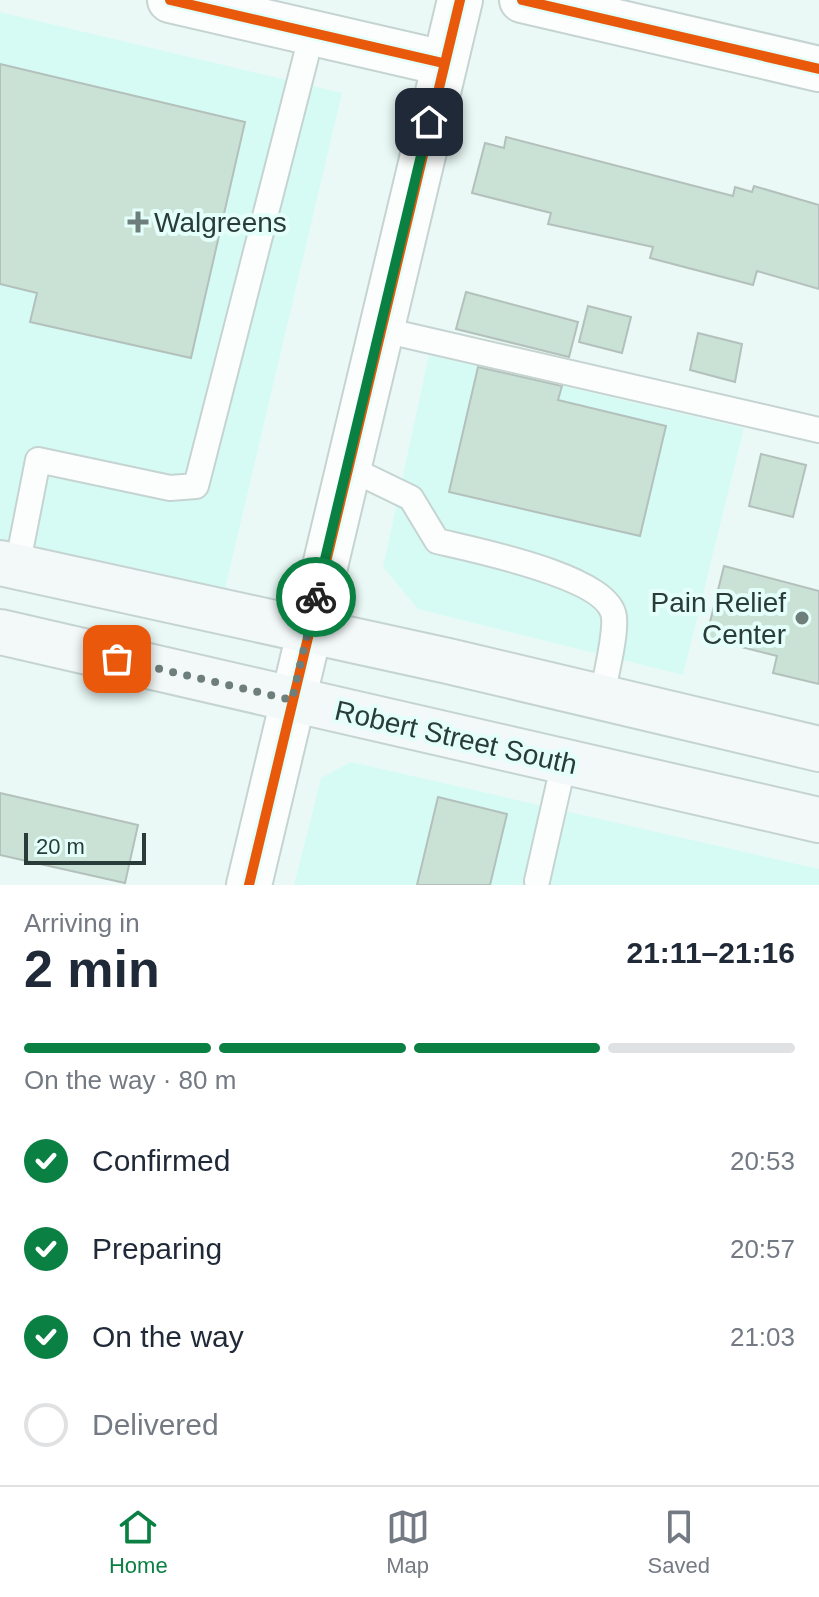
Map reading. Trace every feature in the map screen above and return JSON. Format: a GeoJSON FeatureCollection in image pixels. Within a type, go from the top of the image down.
{"type":"FeatureCollection","features":[{"type":"Feature","properties":{"kind":"main road"},"geometry":{"type":"LineString","coordinates":[[8,565],[819,749]]}},
{"type":"Feature","properties":{"kind":"main road","name":"Robert Street South"},"geometry":{"type":"LineString","coordinates":[[0,632],[819,820]]}},
{"type":"Feature","properties":{"kind":"street"},"geometry":{"type":"LineString","coordinates":[[170,0],[443,63]]}},
{"type":"Feature","properties":{"kind":"street"},"geometry":{"type":"LineString","coordinates":[[249,885],[379,329],[460,0]]}},
{"type":"Feature","properties":{"kind":"street"},"geometry":{"type":"LineString","coordinates":[[522,0],[819,69]]}},
{"type":"Feature","properties":{"kind":"lane"},"geometry":{"type":"LineString","coordinates":[[8,565],[38,460],[170,488],[196,486],[312,33]]}},
{"type":"Feature","properties":{"kind":"lane"},"geometry":{"type":"LineString","coordinates":[[379,329],[819,430]]}},
{"type":"Feature","properties":{"kind":"lane"},"geometry":{"type":"LineString","coordinates":[[347,467],[411,498],[437,541],[547,569],[603,595],[614,616],[602,698]]}},
{"type":"Feature","properties":{"kind":"lane"},"geometry":{"type":"LineString","coordinates":[[542,884],[564,762]]}},
{"type":"Feature","properties":{"kind":"shaded area"},"geometry":{"type":"Polygon","coordinates":[[[0,12],[342,93],[224,593],[0,540],[0,12]]]}},
{"type":"Feature","properties":{"kind":"shaded area"},"geometry":{"type":"Polygon","coordinates":[[[429,355],[744,428],[683,675],[418,609],[383,567],[429,355]]]}},
{"type":"Feature","properties":{"kind":"shaded area"},"geometry":{"type":"Polygon","coordinates":[[[351,762],[819,869],[819,885],[294,885],[321,778],[351,762]]]}},
{"type":"Feature","properties":{"kind":"building","name":"Walgreens"},"geometry":{"type":"Polygon","coordinates":[[[0,64],[245,122],[191,358],[30,322],[37,293],[0,284],[0,64]]]}},
{"type":"Feature","properties":{"kind":"building"},"geometry":{"type":"Polygon","coordinates":[[[506,137],[733,196],[735,187],[752,192],[754,186],[819,205],[819,289],[757,271],[753,285],[650,258],[653,247],[548,224],[551,213],[472,193],[485,143],[504,148],[506,137]]]}},
{"type":"Feature","properties":{"kind":"building"},"geometry":{"type":"Polygon","coordinates":[[[466,292],[578,322],[569,357],[456,329],[466,292]]]}},
{"type":"Feature","properties":{"kind":"building"},"geometry":{"type":"Polygon","coordinates":[[[588,306],[631,317],[622,353],[579,342],[588,306]]]}},
{"type":"Feature","properties":{"kind":"building"},"geometry":{"type":"Polygon","coordinates":[[[698,333],[742,344],[735,382],[690,370],[698,333]]]}},
{"type":"Feature","properties":{"kind":"building"},"geometry":{"type":"Polygon","coordinates":[[[478,367],[562,386],[558,400],[666,426],[640,536],[449,492],[478,367]]]}},
{"type":"Feature","properties":{"kind":"building"},"geometry":{"type":"Polygon","coordinates":[[[761,454],[806,465],[793,517],[749,506],[761,454]]]}},
{"type":"Feature","properties":{"kind":"building"},"geometry":{"type":"Polygon","coordinates":[[[724,566],[819,591],[819,684],[773,673],[777,656],[706,638],[724,566]]]}},
{"type":"Feature","properties":{"kind":"building"},"geometry":{"type":"Polygon","coordinates":[[[0,793],[138,825],[125,883],[0,855],[0,793]]]}},
{"type":"Feature","properties":{"kind":"building"},"geometry":{"type":"Polygon","coordinates":[[[438,797],[507,814],[490,885],[417,885],[438,797]]]}},
{"type":"Feature","properties":{"kind":"cycle path"},"geometry":{"type":"LineString","coordinates":[[170,0],[443,63]]}},
{"type":"Feature","properties":{"kind":"cycle path"},"geometry":{"type":"LineString","coordinates":[[249,885],[460,0]]}},
{"type":"Feature","properties":{"kind":"cycle path"},"geometry":{"type":"LineString","coordinates":[[522,0],[819,69]]}},
{"type":"Feature","properties":{"kind":"way so far"},"geometry":{"type":"LineString","coordinates":[[117,659],[292,700],[316,597]]}},
{"type":"Feature","properties":{"kind":"place","name":"Walgreens"},"geometry":{"type":"Point","coordinates":[138,222]}},
{"type":"Feature","properties":{"kind":"place","name":"Pain Relief Center"},"geometry":{"type":"Point","coordinates":[802,618]}},
{"type":"Feature","properties":{"kind":"route"},"geometry":{"type":"LineString","coordinates":[[316,597],[429,122]]}}]}
